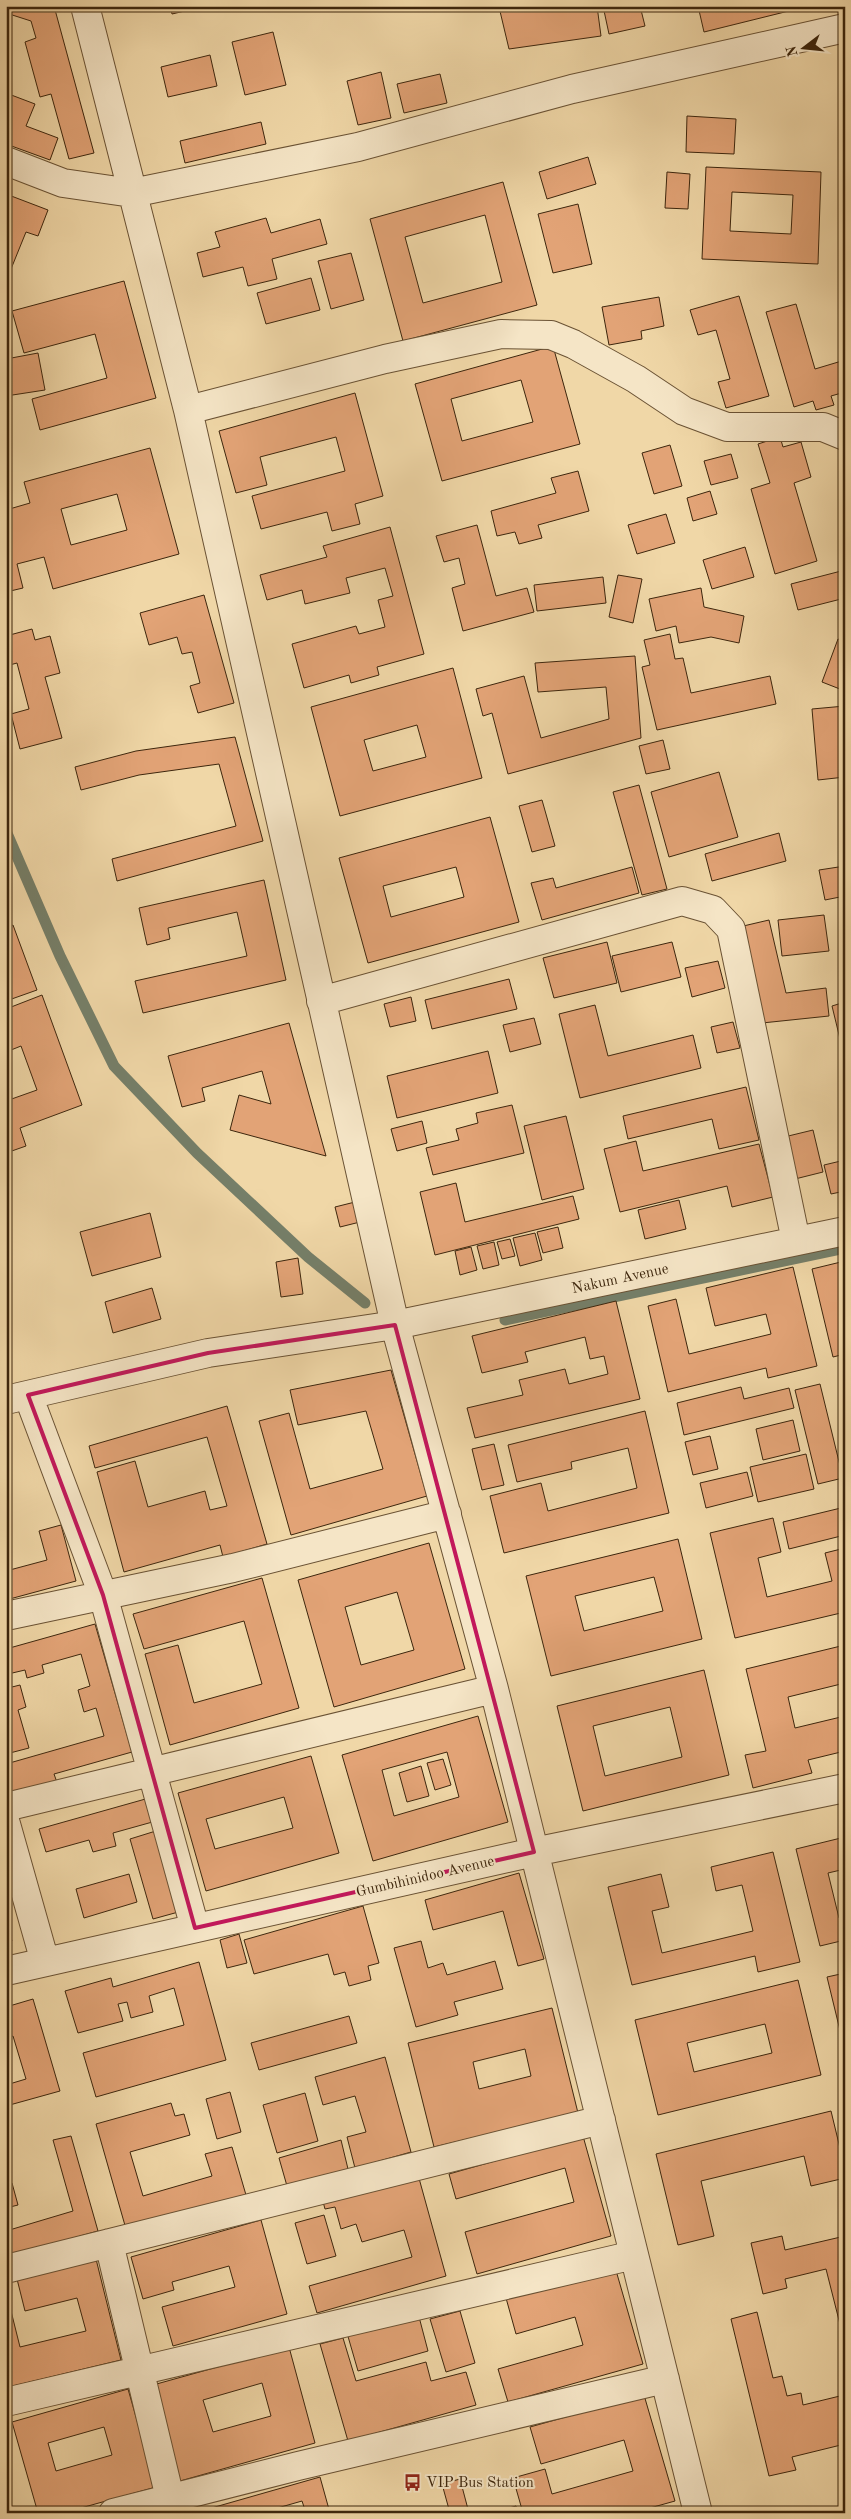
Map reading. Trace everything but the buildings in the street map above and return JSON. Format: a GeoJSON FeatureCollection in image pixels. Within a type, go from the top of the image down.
{"type":"FeatureCollection","features":[{"type":"Feature","properties":{"kind":"street"},"geometry":{"type":"LineString","coordinates":[[85,6],[188,410],[394,1325],[494,1689],[698,2513]]}},
{"type":"Feature","properties":{"kind":"street"},"geometry":{"type":"LineString","coordinates":[[6,161],[63,183],[132,193],[358,146],[572,89],[845,28]]}},
{"type":"Feature","properties":{"kind":"street"},"geometry":{"type":"LineString","coordinates":[[188,410],[386,359],[500,334],[551,335],[628,374],[684,411],[727,427],[822,427],[845,436]]}},
{"type":"Feature","properties":{"kind":"street"},"geometry":{"type":"LineString","coordinates":[[321,1001],[682,901],[713,910],[731,929],[796,1241]]}},
{"type":"Feature","properties":{"kind":"street","name":"Nakum Avenue"},"geometry":{"type":"LineString","coordinates":[[17,1397],[208,1353],[394,1325],[845,1232]]}},
{"type":"Feature","properties":{"kind":"street"},"geometry":{"type":"LineString","coordinates":[[17,1397],[103,1595],[195,1928]]}},
{"type":"Feature","properties":{"kind":"street"},"geometry":{"type":"LineString","coordinates":[[6,1616],[233,1568],[447,1514]]}},
{"type":"Feature","properties":{"kind":"street"},"geometry":{"type":"LineString","coordinates":[[6,1807],[494,1689]]}},
{"type":"Feature","properties":{"kind":"street","name":"Gumbihinidoo Avenue"},"geometry":{"type":"LineString","coordinates":[[6,1971],[534,1852],[845,1788]]}},
{"type":"Feature","properties":{"kind":"street"},"geometry":{"type":"LineString","coordinates":[[6,1824],[45,1962]]}},
{"type":"Feature","properties":{"kind":"street"},"geometry":{"type":"LineString","coordinates":[[6,2269],[601,2120]]}},
{"type":"Feature","properties":{"kind":"street"},"geometry":{"type":"LineString","coordinates":[[110,2242],[170,2498]]}},
{"type":"Feature","properties":{"kind":"street"},"geometry":{"type":"LineString","coordinates":[[6,2402],[634,2255]]}},
{"type":"Feature","properties":{"kind":"street"},"geometry":{"type":"LineString","coordinates":[[112,2513],[665,2379]]}},
{"type":"Feature","properties":{"kind":"highlighted area"},"geometry":{"type":"Polygon","coordinates":[[[395,1325],[534,1852],[195,1928],[103,1595],[28,1395],[208,1353],[395,1325]]]}},
{"type":"Feature","properties":{"kind":"waterway"},"geometry":{"type":"LineString","coordinates":[[6,831],[60,956],[114,1066],[197,1153],[308,1257],[365,1303]]}},
{"type":"Feature","properties":{"kind":"waterway"},"geometry":{"type":"LineString","coordinates":[[505,1320],[845,1248]]}},
{"type":"Feature","properties":{"kind":"place","name":"VIP Bus Station"},"geometry":{"type":"Point","coordinates":[412,2482]}}]}
